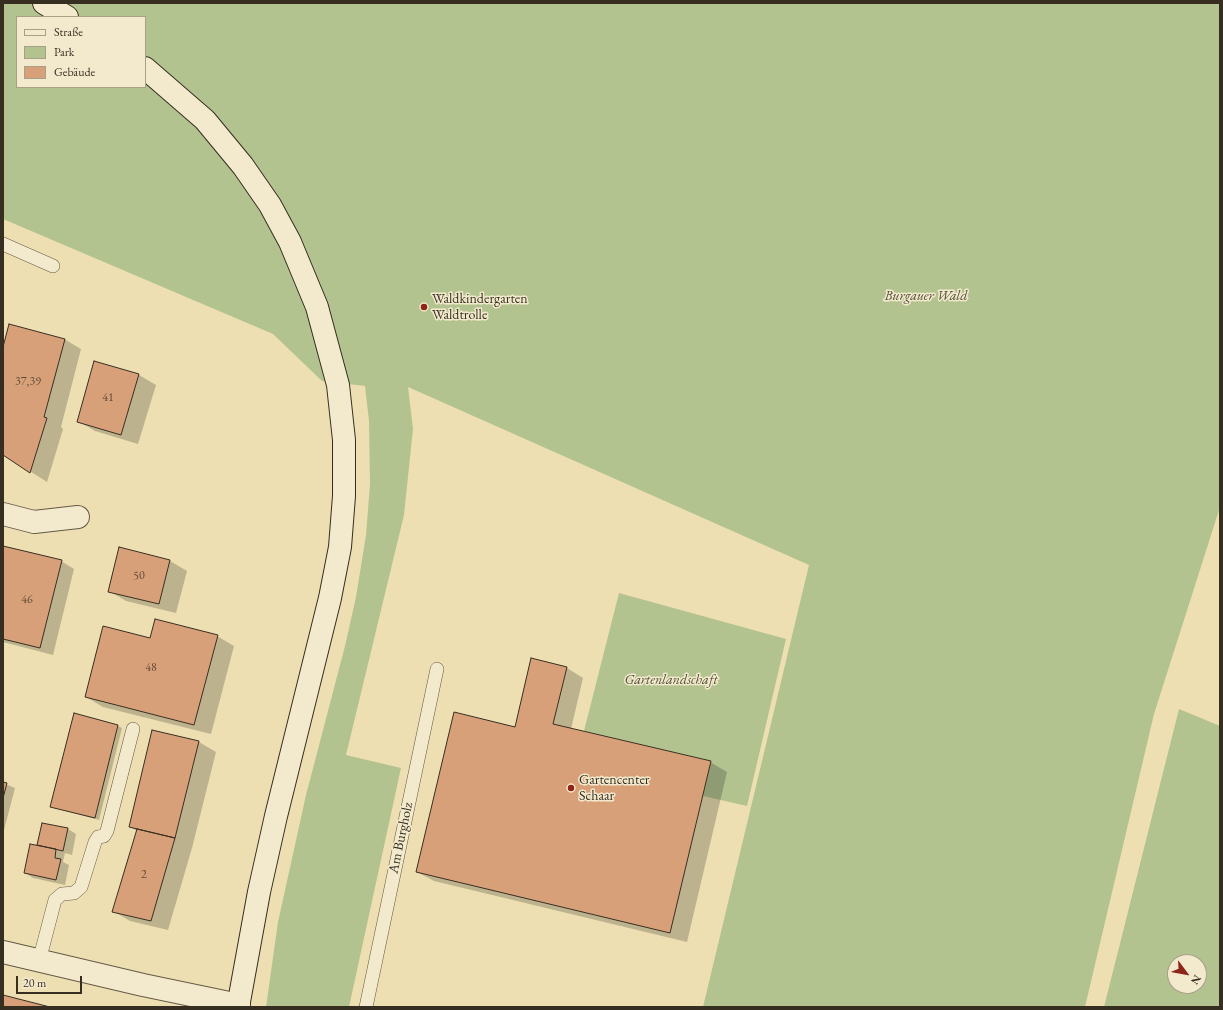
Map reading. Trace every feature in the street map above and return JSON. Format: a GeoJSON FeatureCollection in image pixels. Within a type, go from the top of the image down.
{"type":"FeatureCollection","features":[{"type":"Feature","properties":{"kind":"main road"},"geometry":{"type":"LineString","coordinates":[[44,3],[65,16]]}},
{"type":"Feature","properties":{"kind":"main road"},"geometry":{"type":"LineString","coordinates":[[3,952],[238,1006],[259,892],[276,816],[330,598],[340,547],[344,496],[344,440],[338,385],[317,307],[290,242],[270,205],[238,160],[204,120],[146,69]]}},
{"type":"Feature","properties":{"kind":"main road"},"geometry":{"type":"LineString","coordinates":[[3,514],[34,522],[78,517]]}},
{"type":"Feature","properties":{"kind":"lane"},"geometry":{"type":"LineString","coordinates":[[3,244],[53,266]]}},
{"type":"Feature","properties":{"kind":"lane","name":"Am Burgholz"},"geometry":{"type":"LineString","coordinates":[[366,1007],[436,669]]}},
{"type":"Feature","properties":{"kind":"lane"},"geometry":{"type":"LineString","coordinates":[[39,961],[55,900],[62,894],[74,893],[81,887],[95,842],[98,837],[104,836],[107,831],[133,729]]}},
{"type":"Feature","properties":{"kind":"green space","name":"Burgauer Wald"},"geometry":{"type":"Polygon","coordinates":[[[3,3],[1220,3],[1220,507],[1154,714],[1085,1007],[703,1007],[809,565],[408,387],[413,429],[404,515],[346,755],[401,768],[349,1007],[266,1007],[278,922],[306,795],[345,646],[356,597],[366,535],[370,484],[369,421],[365,386],[322,381],[273,334],[3,219],[3,3]]]}},
{"type":"Feature","properties":{"kind":"green space","name":"Gartenlandschaft"},"geometry":{"type":"Polygon","coordinates":[[[619,593],[786,639],[747,806],[703,796],[711,761],[584,731],[619,593]]]}},
{"type":"Feature","properties":{"kind":"green space"},"geometry":{"type":"Polygon","coordinates":[[[1179,709],[1220,726],[1220,1007],[1104,1007],[1179,709]]]}},
{"type":"Feature","properties":{"kind":"building"},"geometry":{"type":"Polygon","coordinates":[[[9,324],[65,339],[44,417],[47,418],[30,473],[3,455],[3,347],[9,324]]]}},
{"type":"Feature","properties":{"kind":"building"},"geometry":{"type":"Polygon","coordinates":[[[94,361],[139,374],[121,435],[77,422],[94,361]]]}},
{"type":"Feature","properties":{"kind":"building"},"geometry":{"type":"Polygon","coordinates":[[[3,546],[62,560],[40,648],[3,639],[3,546]]]}},
{"type":"Feature","properties":{"kind":"building"},"geometry":{"type":"Polygon","coordinates":[[[119,547],[170,560],[159,604],[108,592],[119,547]]]}},
{"type":"Feature","properties":{"kind":"building"},"geometry":{"type":"Polygon","coordinates":[[[155,619],[218,635],[194,725],[85,697],[103,626],[150,638],[155,619]]]}},
{"type":"Feature","properties":{"kind":"building","name":"Gartencenter Schaar"},"geometry":{"type":"Polygon","coordinates":[[[531,658],[567,667],[553,724],[711,761],[670,933],[416,872],[454,712],[515,727],[531,658]]]}},
{"type":"Feature","properties":{"kind":"building"},"geometry":{"type":"Polygon","coordinates":[[[74,713],[118,725],[95,818],[50,807],[74,713]]]}},
{"type":"Feature","properties":{"kind":"building"},"geometry":{"type":"Polygon","coordinates":[[[152,730],[199,741],[175,838],[129,827],[152,730]]]}},
{"type":"Feature","properties":{"kind":"building"},"geometry":{"type":"Polygon","coordinates":[[[3,782],[7,783],[3,798],[3,782]]]}},
{"type":"Feature","properties":{"kind":"building"},"geometry":{"type":"Polygon","coordinates":[[[42,823],[68,828],[63,851],[37,845],[42,823]]]}},
{"type":"Feature","properties":{"kind":"building"},"geometry":{"type":"Polygon","coordinates":[[[137,829],[175,838],[151,921],[112,912],[137,829]]]}},
{"type":"Feature","properties":{"kind":"building"},"geometry":{"type":"Polygon","coordinates":[[[30,844],[56,849],[55,858],[61,859],[56,880],[24,873],[30,844]]]}},
{"type":"Feature","properties":{"kind":"building"},"geometry":{"type":"Polygon","coordinates":[[[3,995],[50,1007],[3,1007],[3,995]]]}},
{"type":"Feature","properties":{"kind":"place","name":"Waldkindergarten Waldtrolle"},"geometry":{"type":"Point","coordinates":[424,307]}},
{"type":"Feature","properties":{"kind":"place","name":"Gartencenter Schaar"},"geometry":{"type":"Point","coordinates":[571,788]}}]}
